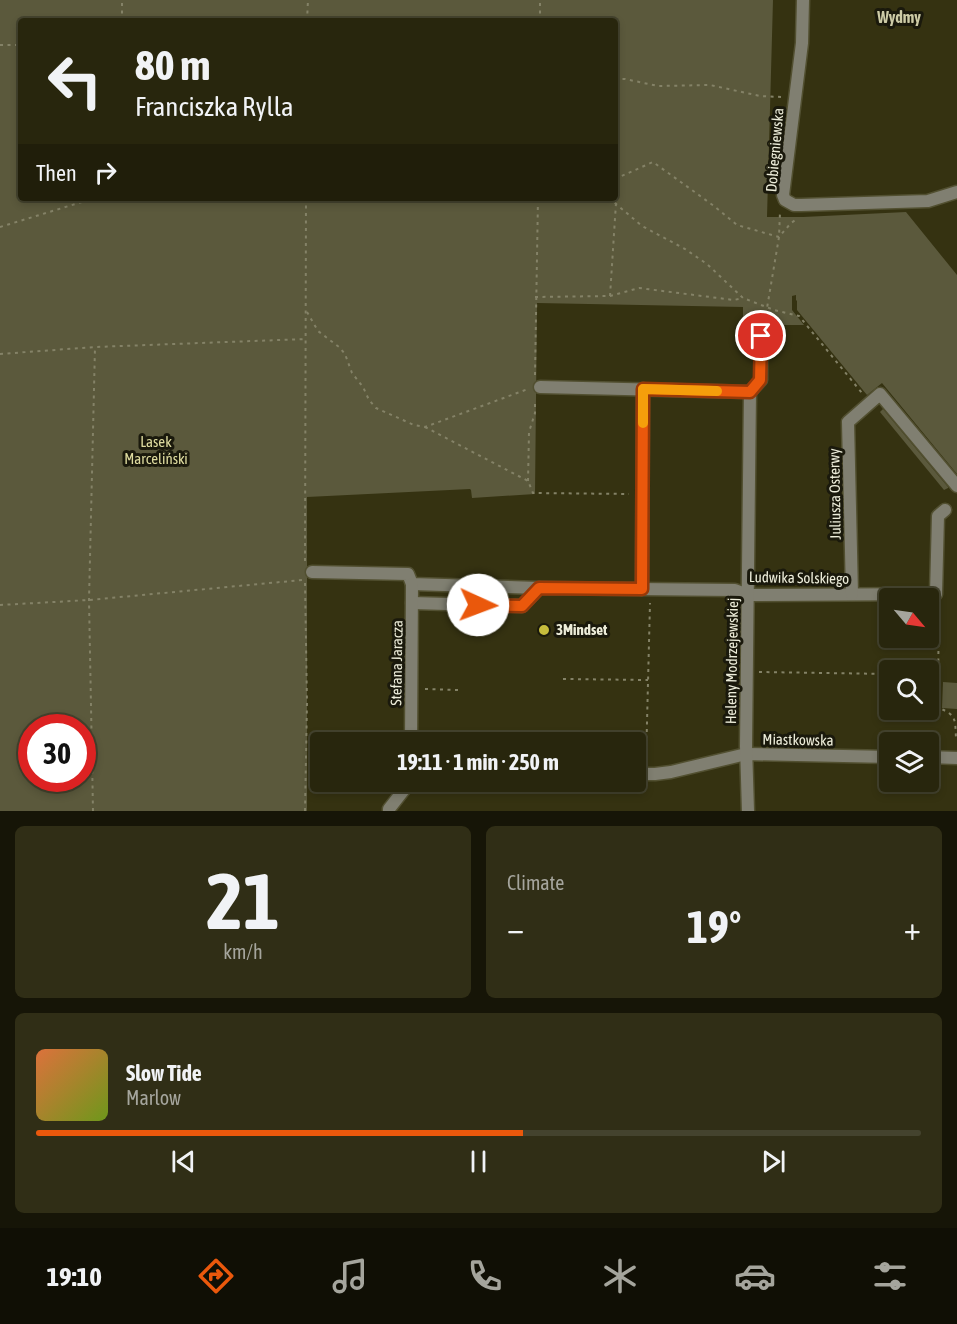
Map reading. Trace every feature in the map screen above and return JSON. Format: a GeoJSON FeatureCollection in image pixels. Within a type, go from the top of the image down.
{"type":"FeatureCollection","features":[{"type":"Feature","properties":{"kind":"street","name":"Dobiegniewska"},"geometry":{"type":"LineString","coordinates":[[803,0],[802,43],[783,195],[785,200],[801,205],[928,201],[957,192]]}},
{"type":"Feature","properties":{"kind":"street","name":"Heleny Modrzejewskiej"},"geometry":{"type":"LineString","coordinates":[[748,811],[746,754],[750,392],[760,380],[761,336]]}},
{"type":"Feature","properties":{"kind":"street"},"geometry":{"type":"LineString","coordinates":[[537,387],[750,392]]}},
{"type":"Feature","properties":{"kind":"street"},"geometry":{"type":"LineString","coordinates":[[643,389],[642,494],[646,593]]}},
{"type":"Feature","properties":{"kind":"street"},"geometry":{"type":"LineString","coordinates":[[868,400],[880,394],[957,486]]}},
{"type":"Feature","properties":{"kind":"street","name":"Juliusza Osterwy"},"geometry":{"type":"LineString","coordinates":[[852,594],[848,422],[868,400]]}},
{"type":"Feature","properties":{"kind":"street","name":"Ludwika Solskiego"},"geometry":{"type":"LineString","coordinates":[[308,576],[408,574],[412,584],[646,593],[735,590],[748,595],[936,594],[938,516],[945,510]]}},
{"type":"Feature","properties":{"kind":"street","name":"Stefana Jaracza"},"geometry":{"type":"LineString","coordinates":[[411,732],[412,584]]}},
{"type":"Feature","properties":{"kind":"street"},"geometry":{"type":"LineString","coordinates":[[412,603],[522,606],[539,588]]}},
{"type":"Feature","properties":{"kind":"street","name":"Miastkowska"},"geometry":{"type":"LineString","coordinates":[[646,772],[654,774],[671,772],[746,754],[879,757]]}},
{"type":"Feature","properties":{"kind":"street"},"geometry":{"type":"LineString","coordinates":[[939,758],[957,758]]}},
{"type":"Feature","properties":{"kind":"street"},"geometry":{"type":"LineString","coordinates":[[389,811],[402,792]]}},
{"type":"Feature","properties":{"kind":"path"},"geometry":{"type":"LineString","coordinates":[[122,0],[122,18]]}},
{"type":"Feature","properties":{"kind":"path"},"geometry":{"type":"LineString","coordinates":[[307,18],[308,0]]}},
{"type":"Feature","properties":{"kind":"path"},"geometry":{"type":"LineString","coordinates":[[540,0],[540,18]]}},
{"type":"Feature","properties":{"kind":"path"},"geometry":{"type":"LineString","coordinates":[[0,45],[18,45]]}},
{"type":"Feature","properties":{"kind":"path"},"geometry":{"type":"LineString","coordinates":[[618,79],[658,86],[710,85],[760,96],[795,98]]}},
{"type":"Feature","properties":{"kind":"path"},"geometry":{"type":"LineString","coordinates":[[618,178],[653,162],[737,225],[779,237]]}},
{"type":"Feature","properties":{"kind":"path"},"geometry":{"type":"LineString","coordinates":[[766,314],[779,237],[783,195]]}},
{"type":"Feature","properties":{"kind":"path"},"geometry":{"type":"LineString","coordinates":[[0,227],[85,201]]}},
{"type":"Feature","properties":{"kind":"path"},"geometry":{"type":"LineString","coordinates":[[305,811],[308,576],[306,201]]}},
{"type":"Feature","properties":{"kind":"path"},"geometry":{"type":"LineString","coordinates":[[538,201],[535,297],[537,387],[535,413],[529,432],[528,481],[533,493],[642,494]]}},
{"type":"Feature","properties":{"kind":"path"},"geometry":{"type":"LineString","coordinates":[[613,201],[642,226],[685,249],[707,264],[743,298],[799,316],[868,400]]}},
{"type":"Feature","properties":{"kind":"path"},"geometry":{"type":"LineString","coordinates":[[610,296],[616,203]]}},
{"type":"Feature","properties":{"kind":"path"},"geometry":{"type":"LineString","coordinates":[[535,297],[610,296],[639,288],[734,300],[743,298]]}},
{"type":"Feature","properties":{"kind":"path"},"geometry":{"type":"LineString","coordinates":[[306,309],[318,331],[345,354],[352,373],[376,408],[414,425],[425,427],[528,481]]}},
{"type":"Feature","properties":{"kind":"path"},"geometry":{"type":"LineString","coordinates":[[0,354],[95,347],[306,339]]}},
{"type":"Feature","properties":{"kind":"path"},"geometry":{"type":"LineString","coordinates":[[93,811],[89,600],[95,347]]}},
{"type":"Feature","properties":{"kind":"path"},"geometry":{"type":"LineString","coordinates":[[425,427],[537,387]]}},
{"type":"Feature","properties":{"kind":"path"},"geometry":{"type":"LineString","coordinates":[[0,605],[89,600],[308,576]]}},
{"type":"Feature","properties":{"kind":"path"},"geometry":{"type":"LineString","coordinates":[[644,732],[648,680],[646,593]]}},
{"type":"Feature","properties":{"kind":"path"},"geometry":{"type":"LineString","coordinates":[[755,672],[879,674]]}},
{"type":"Feature","properties":{"kind":"path"},"geometry":{"type":"LineString","coordinates":[[563,679],[648,680]]}},
{"type":"Feature","properties":{"kind":"path"},"geometry":{"type":"LineString","coordinates":[[939,686],[941,709],[952,713],[956,720],[957,740]]}},
{"type":"Feature","properties":{"kind":"path"},"geometry":{"type":"LineString","coordinates":[[418,689],[458,690]]}},
{"type":"Feature","properties":{"kind":"green space","name":"Lasek Marceliński"},"geometry":{"type":"Polygon","coordinates":[[[0,0],[773,0],[767,217],[906,212],[957,275],[957,474],[882,383],[867,395],[797,310],[796,295],[792,296],[792,310],[804,325],[771,325],[771,335],[743,335],[743,307],[537,303],[535,494],[472,498],[470,489],[307,497],[307,811],[0,811],[0,0]]]}},
{"type":"Feature","properties":{"kind":"green space"},"geometry":{"type":"Polygon","coordinates":[[[883,409],[948,488],[944,490],[880,412],[883,409]]]}},
{"type":"Feature","properties":{"kind":"green space"},"geometry":{"type":"Polygon","coordinates":[[[943,682],[957,683],[957,709],[942,708],[943,682]]]}},
{"type":"Feature","properties":{"kind":"slow traffic"},"geometry":{"type":"LineString","coordinates":[[643,423],[643,389],[717,391]]}},
{"type":"Feature","properties":{"kind":"place","name":"3Mindset"},"geometry":{"type":"Point","coordinates":[544,630]}},
{"type":"Feature","properties":{"kind":"district","name":"Wydmy"},"geometry":{"type":"Point","coordinates":[899,17]}},
{"type":"Feature","properties":{"kind":"route"},"geometry":{"type":"LineString","coordinates":[[478,605],[522,606],[539,588],[642,589],[643,389],[750,392],[760,380],[761,336]]}}]}
